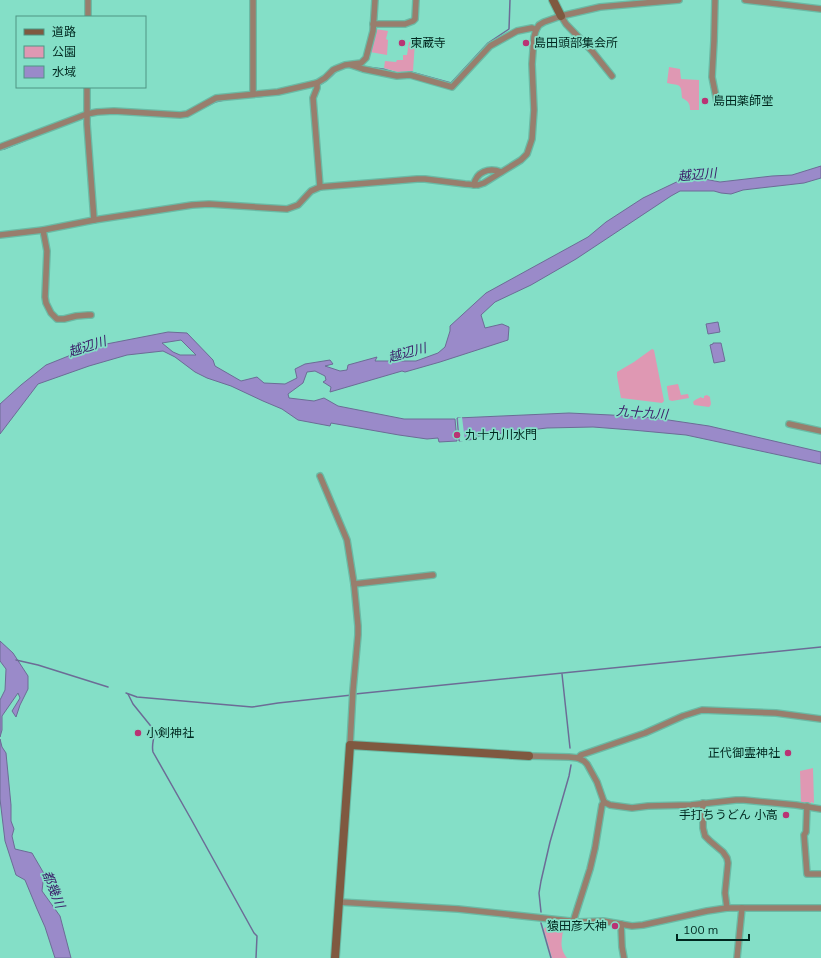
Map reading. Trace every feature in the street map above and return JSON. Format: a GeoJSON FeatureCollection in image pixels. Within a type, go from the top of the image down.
{"type":"FeatureCollection","features":[{"type":"Feature","properties":{"kind":"street"},"geometry":{"type":"LineString","coordinates":[[88,0],[88,16]]}},
{"type":"Feature","properties":{"kind":"street"},"geometry":{"type":"LineString","coordinates":[[253,0],[253,94]]}},
{"type":"Feature","properties":{"kind":"street"},"geometry":{"type":"LineString","coordinates":[[0,147],[96,112],[114,110],[180,115],[186,114],[216,98],[278,92],[317,83],[333,70],[345,65],[361,63],[366,58],[373,31],[375,0]]}},
{"type":"Feature","properties":{"kind":"street"},"geometry":{"type":"LineString","coordinates":[[374,24],[405,24],[414,22],[416,0]]}},
{"type":"Feature","properties":{"kind":"street"},"geometry":{"type":"LineString","coordinates":[[553,0],[566,24],[592,50],[612,76]]}},
{"type":"Feature","properties":{"kind":"street"},"geometry":{"type":"LineString","coordinates":[[0,235],[43,230],[94,220],[192,205],[209,204],[287,209],[298,205],[311,191],[320,187],[425,179],[474,185],[484,183],[517,163],[527,154],[532,140],[534,110],[532,64],[534,38],[539,25],[561,16],[600,7],[679,0]]}},
{"type":"Feature","properties":{"kind":"street"},"geometry":{"type":"LineString","coordinates":[[715,0],[712,77],[717,102]]}},
{"type":"Feature","properties":{"kind":"street"},"geometry":{"type":"LineString","coordinates":[[745,0],[821,9]]}},
{"type":"Feature","properties":{"kind":"street"},"geometry":{"type":"LineString","coordinates":[[351,65],[397,76],[410,75],[452,87],[490,46],[517,31],[532,28],[536,30]]}},
{"type":"Feature","properties":{"kind":"street"},"geometry":{"type":"LineString","coordinates":[[317,83],[317,88],[313,98],[320,187]]}},
{"type":"Feature","properties":{"kind":"street"},"geometry":{"type":"LineString","coordinates":[[87,88],[87,116],[94,220]]}},
{"type":"Feature","properties":{"kind":"street"},"geometry":{"type":"LineString","coordinates":[[474,185],[476,179],[481,173],[491,170],[501,172]]}},
{"type":"Feature","properties":{"kind":"street"},"geometry":{"type":"LineString","coordinates":[[43,230],[47,251],[45,297],[51,313],[60,320],[76,316],[91,315]]}},
{"type":"Feature","properties":{"kind":"street"},"geometry":{"type":"LineString","coordinates":[[789,424],[821,431]]}},
{"type":"Feature","properties":{"kind":"street"},"geometry":{"type":"LineString","coordinates":[[320,476],[347,540],[354,584],[358,626],[352,690],[350,745],[335,958]]}},
{"type":"Feature","properties":{"kind":"street"},"geometry":{"type":"LineString","coordinates":[[354,584],[432,576]]}},
{"type":"Feature","properties":{"kind":"street"},"geometry":{"type":"LineString","coordinates":[[578,758],[581,755],[645,733],[683,716],[702,710],[776,713],[821,719]]}},
{"type":"Feature","properties":{"kind":"street"},"geometry":{"type":"LineString","coordinates":[[350,745],[529,756],[570,757],[578,758],[584,761],[597,782],[604,802],[602,805],[596,846],[574,922]]}},
{"type":"Feature","properties":{"kind":"street"},"geometry":{"type":"LineString","coordinates":[[604,802],[610,805],[632,808],[691,805],[744,800],[796,804],[821,809]]}},
{"type":"Feature","properties":{"kind":"street"},"geometry":{"type":"LineString","coordinates":[[702,803],[703,828],[705,836],[723,852],[727,858],[728,863],[725,893],[727,908]]}},
{"type":"Feature","properties":{"kind":"street"},"geometry":{"type":"LineString","coordinates":[[807,806],[806,832],[804,835],[807,874],[821,874]]}},
{"type":"Feature","properties":{"kind":"street"},"geometry":{"type":"LineString","coordinates":[[339,902],[458,909],[584,923],[603,920],[632,926],[727,908],[821,908]]}},
{"type":"Feature","properties":{"kind":"street"},"geometry":{"type":"LineString","coordinates":[[737,958],[742,908]]}},
{"type":"Feature","properties":{"kind":"street"},"geometry":{"type":"LineString","coordinates":[[621,924],[624,958]]}},
{"type":"Feature","properties":{"kind":"green space"},"geometry":{"type":"Polygon","coordinates":[[[375,29],[388,31],[386,39],[388,40],[387,55],[370,52],[375,29]]]}},
{"type":"Feature","properties":{"kind":"green space"},"geometry":{"type":"Polygon","coordinates":[[[409,42],[415,42],[413,71],[398,72],[384,68],[385,61],[396,62],[397,60],[403,60],[403,55],[407,55],[409,42]]]}},
{"type":"Feature","properties":{"kind":"green space"},"geometry":{"type":"Polygon","coordinates":[[[669,67],[680,69],[681,79],[699,80],[699,110],[690,110],[688,102],[682,98],[681,87],[667,83],[669,67]]]}},
{"type":"Feature","properties":{"kind":"green space"},"geometry":{"type":"Polygon","coordinates":[[[652,349],[654,350],[664,401],[662,403],[621,398],[617,372],[652,349]]]}},
{"type":"Feature","properties":{"kind":"green space"},"geometry":{"type":"Polygon","coordinates":[[[678,384],[681,395],[688,394],[689,398],[672,401],[669,400],[667,386],[678,384]]]}},
{"type":"Feature","properties":{"kind":"green space"},"geometry":{"type":"Polygon","coordinates":[[[707,395],[710,397],[711,405],[709,407],[694,405],[693,402],[695,400],[701,397],[704,398],[704,396],[707,395]]]}},
{"type":"Feature","properties":{"kind":"green space"},"geometry":{"type":"Polygon","coordinates":[[[813,768],[814,803],[811,802],[811,805],[801,803],[800,771],[813,768]]]}},
{"type":"Feature","properties":{"kind":"green space"},"geometry":{"type":"Polygon","coordinates":[[[560,925],[563,927],[562,946],[564,954],[567,958],[552,958],[544,930],[545,927],[560,925]]]}},
{"type":"Feature","properties":{"kind":"water"},"geometry":{"type":"Polygon","coordinates":[[[821,166],[821,178],[804,183],[743,190],[731,194],[714,191],[680,191],[671,196],[576,259],[531,285],[495,302],[481,315],[485,328],[502,324],[509,327],[508,340],[440,362],[405,372],[402,371],[330,392],[331,387],[323,382],[326,380],[325,376],[315,371],[307,372],[303,383],[288,394],[289,398],[314,401],[324,398],[338,406],[404,419],[455,419],[457,441],[439,442],[438,438],[427,439],[331,423],[330,426],[298,420],[282,409],[231,386],[207,378],[195,372],[175,357],[163,351],[127,355],[89,366],[38,384],[0,434],[0,404],[46,365],[91,347],[168,332],[187,333],[213,360],[215,366],[241,381],[257,377],[264,383],[285,384],[297,378],[295,369],[305,364],[330,360],[333,364],[325,366],[340,371],[347,370],[348,365],[377,357],[375,361],[416,361],[438,353],[445,347],[450,326],[486,293],[588,237],[606,222],[643,198],[689,176],[720,182],[792,175],[821,166]],[[181,340],[162,343],[173,352],[180,355],[196,355],[181,340]]]}},
{"type":"Feature","properties":{"kind":"water"},"geometry":{"type":"Polygon","coordinates":[[[718,322],[720,332],[708,334],[706,324],[718,322]]]}},
{"type":"Feature","properties":{"kind":"water"},"geometry":{"type":"Polygon","coordinates":[[[713,343],[721,343],[725,361],[714,363],[710,345],[713,343]]]}},
{"type":"Feature","properties":{"kind":"water"},"geometry":{"type":"Polygon","coordinates":[[[569,413],[655,418],[709,426],[821,452],[821,464],[686,435],[593,427],[547,428],[478,436],[476,439],[459,441],[457,418],[569,413]]]}},
{"type":"Feature","properties":{"kind":"water"},"geometry":{"type":"Polygon","coordinates":[[[0,641],[13,653],[28,676],[28,689],[16,717],[12,711],[20,698],[18,693],[2,716],[2,730],[0,737],[0,700],[5,690],[6,669],[0,661],[0,641]]]}},
{"type":"Feature","properties":{"kind":"water"},"geometry":{"type":"Polygon","coordinates":[[[0,739],[2,747],[6,753],[11,821],[14,829],[12,836],[15,849],[32,853],[46,877],[43,882],[42,891],[60,916],[71,958],[55,958],[45,927],[25,880],[16,875],[5,841],[0,799],[0,739]]]}},
{"type":"Feature","properties":{"kind":"pier"},"geometry":{"type":"Polygon","coordinates":[[[462,417],[465,441],[460,441],[458,418],[462,417]]]}},
{"type":"Feature","properties":{"kind":"waterway"},"geometry":{"type":"LineString","coordinates":[[406,73],[411,72],[451,83],[488,43],[509,29],[510,0]]}},
{"type":"Feature","properties":{"kind":"waterway"},"geometry":{"type":"LineString","coordinates":[[366,67],[383,69],[396,73]]}},
{"type":"Feature","properties":{"kind":"waterway"},"geometry":{"type":"LineString","coordinates":[[318,85],[326,81],[337,71]]}},
{"type":"Feature","properties":{"kind":"waterway"},"geometry":{"type":"LineString","coordinates":[[253,97],[266,96]]}},
{"type":"Feature","properties":{"kind":"waterway"},"geometry":{"type":"LineString","coordinates":[[203,108],[215,102],[224,100]]}},
{"type":"Feature","properties":{"kind":"waterway"},"geometry":{"type":"LineString","coordinates":[[155,116],[177,117]]}},
{"type":"Feature","properties":{"kind":"waterway"},"geometry":{"type":"LineString","coordinates":[[4,149],[26,140]]}},
{"type":"Feature","properties":{"kind":"waterway"},"geometry":{"type":"LineString","coordinates":[[355,694],[821,647]]}},
{"type":"Feature","properties":{"kind":"waterway"},"geometry":{"type":"LineString","coordinates":[[16,660],[38,665],[108,687]]}},
{"type":"Feature","properties":{"kind":"waterway"},"geometry":{"type":"LineString","coordinates":[[562,674],[570,748]]}},
{"type":"Feature","properties":{"kind":"waterway"},"geometry":{"type":"LineString","coordinates":[[126,693],[137,697],[252,707],[352,695]]}},
{"type":"Feature","properties":{"kind":"waterway"},"geometry":{"type":"LineString","coordinates":[[128,694],[133,704],[154,730],[152,746],[153,752],[257,936],[256,958]]}},
{"type":"Feature","properties":{"kind":"waterway"},"geometry":{"type":"LineString","coordinates":[[541,912],[539,893],[541,881],[571,765]]}},
{"type":"Feature","properties":{"kind":"waterway"},"geometry":{"type":"LineString","coordinates":[[541,923],[551,958]]}},
{"type":"Feature","properties":{"kind":"place","name":"東蔵寺"},"geometry":{"type":"Point","coordinates":[402,43]}},
{"type":"Feature","properties":{"kind":"place","name":"島田頭部集会所"},"geometry":{"type":"Point","coordinates":[526,43]}},
{"type":"Feature","properties":{"kind":"place","name":"島田薬師堂"},"geometry":{"type":"Point","coordinates":[705,101]}},
{"type":"Feature","properties":{"kind":"place","name":"九十九川水門"},"geometry":{"type":"Point","coordinates":[457,435]}},
{"type":"Feature","properties":{"kind":"place","name":"小剣神社"},"geometry":{"type":"Point","coordinates":[138,733]}},
{"type":"Feature","properties":{"kind":"place","name":"正代御霊神社"},"geometry":{"type":"Point","coordinates":[788,753]}},
{"type":"Feature","properties":{"kind":"place","name":"手打ちうどん 小高"},"geometry":{"type":"Point","coordinates":[786,815]}},
{"type":"Feature","properties":{"kind":"place","name":"猿田彦大神"},"geometry":{"type":"Point","coordinates":[615,926]}},
{"type":"Feature","properties":{"kind":"water label","name":"越辺川"},"geometry":{"type":"Point","coordinates":[697,174]}},
{"type":"Feature","properties":{"kind":"water label","name":"越辺川"},"geometry":{"type":"Point","coordinates":[87,346]}},
{"type":"Feature","properties":{"kind":"water label","name":"越辺川"},"geometry":{"type":"Point","coordinates":[407,352]}},
{"type":"Feature","properties":{"kind":"water label","name":"九十九川"},"geometry":{"type":"Point","coordinates":[642,412]}},
{"type":"Feature","properties":{"kind":"water label","name":"都幾川"},"geometry":{"type":"Point","coordinates":[54,889]}}]}
